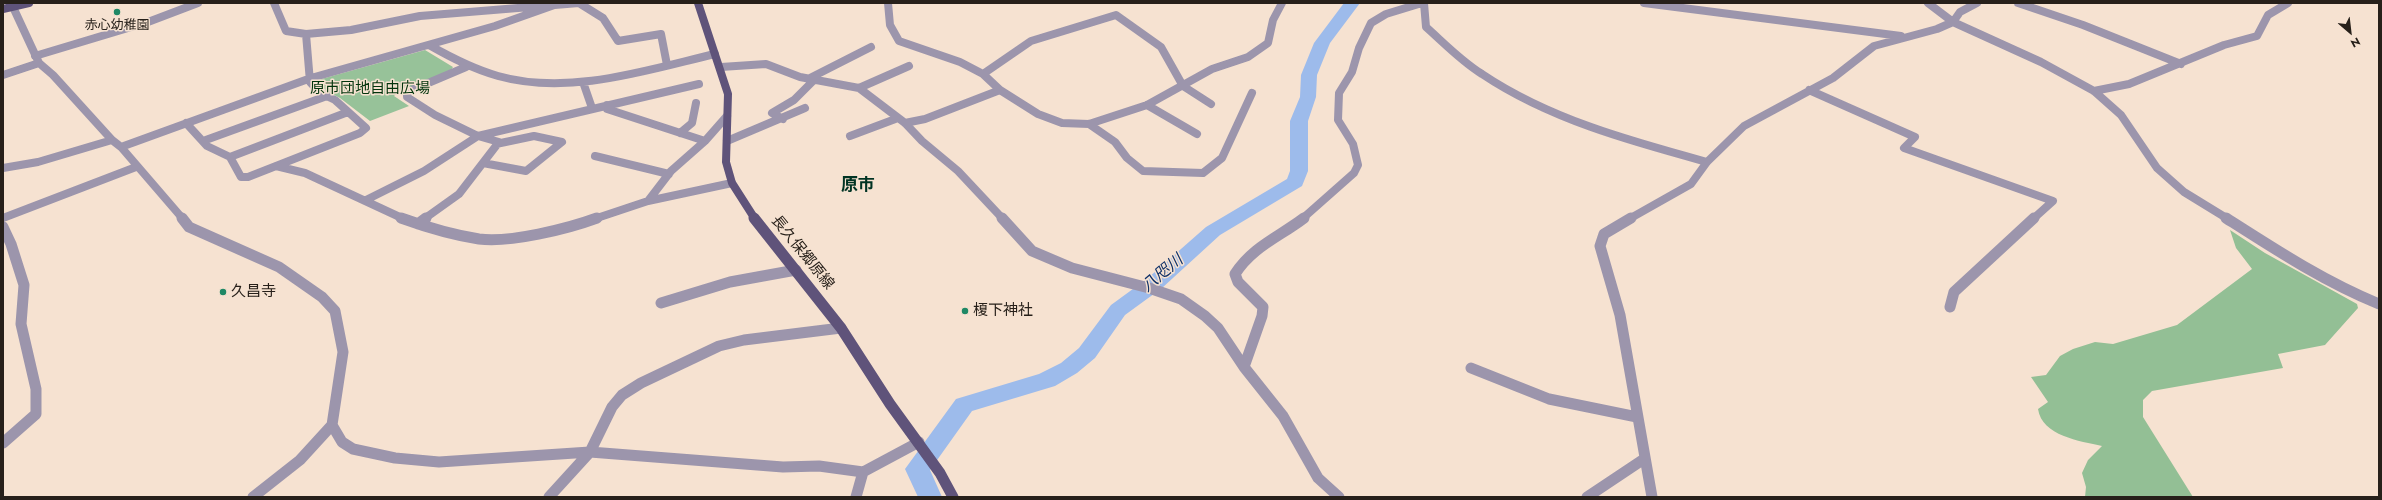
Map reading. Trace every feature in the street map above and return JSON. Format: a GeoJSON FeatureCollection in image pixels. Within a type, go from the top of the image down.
{"type":"FeatureCollection","features":[{"type":"Feature","properties":{"kind":"main road"},"geometry":{"type":"LineString","coordinates":[[3,10],[11,5],[29,3]]}},
{"type":"Feature","properties":{"kind":"main road","name":"長久保郷原線"},"geometry":{"type":"LineString","coordinates":[[698,3],[715,54],[721,67],[728,94],[726,162],[732,183],[756,221],[841,328],[890,404],[919,442],[953,497]]}},
{"type":"Feature","properties":{"kind":"street"},"geometry":{"type":"LineString","coordinates":[[3,75],[37,59],[148,22],[198,3]]}},
{"type":"Feature","properties":{"kind":"street"},"geometry":{"type":"LineString","coordinates":[[274,3],[286,31],[306,34],[351,30],[420,16],[560,3],[579,3],[603,18],[618,42],[629,41],[646,35],[661,34],[668,65]]}},
{"type":"Feature","properties":{"kind":"street"},"geometry":{"type":"LineString","coordinates":[[121,147],[310,78],[521,18],[560,3]]}},
{"type":"Feature","properties":{"kind":"street"},"geometry":{"type":"LineString","coordinates":[[888,3],[890,25],[899,41],[960,62],[983,74],[1000,90],[1038,114],[1062,123],[1089,124],[1147,105],[1184,86],[1212,69],[1248,57],[1268,43],[1273,20],[1282,3]]}},
{"type":"Feature","properties":{"kind":"street"},"geometry":{"type":"LineString","coordinates":[[1244,367],[1262,316],[1263,307],[1238,282],[1235,274],[1239,265],[1262,245],[1310,214],[1354,173],[1358,165],[1353,144],[1338,120],[1339,93],[1352,72],[1359,48],[1371,23],[1386,14],[1423,3],[1424,23],[1426,27],[1478,71],[1529,102],[1620,139],[1707,162]]}},
{"type":"Feature","properties":{"kind":"street"},"geometry":{"type":"LineString","coordinates":[[1644,3],[1828,25],[1905,37]]}},
{"type":"Feature","properties":{"kind":"street"},"geometry":{"type":"LineString","coordinates":[[1928,3],[1953,22],[2041,62],[2094,91],[2121,115],[2157,168],[2184,192],[2302,266],[2346,290],[2379,304]]}},
{"type":"Feature","properties":{"kind":"street"},"geometry":{"type":"LineString","coordinates":[[1652,497],[1644,459],[1620,315],[1600,246],[1604,234],[1691,184],[1707,162],[1744,126],[1833,78],[1874,46],[1936,29],[1953,22],[1960,12],[1977,3]]}},
{"type":"Feature","properties":{"kind":"street"},"geometry":{"type":"LineString","coordinates":[[2018,3],[2089,27],[2182,64]]}},
{"type":"Feature","properties":{"kind":"street"},"geometry":{"type":"LineString","coordinates":[[2094,91],[2129,84],[2182,64],[2224,45],[2257,36],[2261,22],[2284,4]]}},
{"type":"Feature","properties":{"kind":"street"},"geometry":{"type":"LineString","coordinates":[[11,5],[37,59],[112,140],[121,147],[136,167],[189,228],[279,267],[322,297],[335,311],[343,352],[332,425],[300,460],[254,496]]}},
{"type":"Feature","properties":{"kind":"street"},"geometry":{"type":"LineString","coordinates":[[983,74],[1031,41],[1116,14],[1161,47],[1184,86],[1210,104]]}},
{"type":"Feature","properties":{"kind":"street"},"geometry":{"type":"LineString","coordinates":[[186,123],[207,146],[230,157],[241,177],[248,178],[360,133],[366,128],[335,100],[320,93],[310,82],[306,34]]}},
{"type":"Feature","properties":{"kind":"street"},"geometry":{"type":"LineString","coordinates":[[429,45],[466,67],[536,83],[583,82],[715,54]]}},
{"type":"Feature","properties":{"kind":"street"},"geometry":{"type":"LineString","coordinates":[[783,119],[772,113],[794,100],[811,79],[872,47]]}},
{"type":"Feature","properties":{"kind":"street"},"geometry":{"type":"LineString","coordinates":[[721,67],[766,64],[811,79],[859,88],[901,120],[928,146],[958,171],[1032,251],[1072,268],[1150,288],[1181,299],[1205,316],[1218,328],[1244,367],[1283,416],[1318,478],[1338,497]]}},
{"type":"Feature","properties":{"kind":"street"},"geometry":{"type":"LineString","coordinates":[[859,88],[909,66]]}},
{"type":"Feature","properties":{"kind":"street"},"geometry":{"type":"LineString","coordinates":[[418,224],[459,194],[499,142],[478,136],[435,115],[407,96],[406,92],[466,67]]}},
{"type":"Feature","properties":{"kind":"street"},"geometry":{"type":"LineString","coordinates":[[583,82],[592,108]]}},
{"type":"Feature","properties":{"kind":"street"},"geometry":{"type":"LineString","coordinates":[[366,200],[424,171],[478,136],[699,84]]}},
{"type":"Feature","properties":{"kind":"street"},"geometry":{"type":"LineString","coordinates":[[850,136],[901,120],[925,119],[1000,90]]}},
{"type":"Feature","properties":{"kind":"street"},"geometry":{"type":"LineString","coordinates":[[1809,90],[1915,137],[1904,148],[2053,201],[1954,292],[1950,307]]}},
{"type":"Feature","properties":{"kind":"street"},"geometry":{"type":"LineString","coordinates":[[1089,124],[1115,142],[1127,158],[1142,171],[1203,173],[1222,158],[1252,93]]}},
{"type":"Feature","properties":{"kind":"street"},"geometry":{"type":"LineString","coordinates":[[203,141],[327,96]]}},
{"type":"Feature","properties":{"kind":"street"},"geometry":{"type":"LineString","coordinates":[[680,133],[692,123],[696,103]]}},
{"type":"Feature","properties":{"kind":"street"},"geometry":{"type":"LineString","coordinates":[[607,105],[607,109],[705,141]]}},
{"type":"Feature","properties":{"kind":"street"},"geometry":{"type":"LineString","coordinates":[[1147,105],[1198,134]]}},
{"type":"Feature","properties":{"kind":"street"},"geometry":{"type":"LineString","coordinates":[[726,141],[736,139],[805,108]]}},
{"type":"Feature","properties":{"kind":"street"},"geometry":{"type":"LineString","coordinates":[[230,157],[348,112]]}},
{"type":"Feature","properties":{"kind":"street"},"geometry":{"type":"LineString","coordinates":[[648,201],[669,174],[705,141],[727,116]]}},
{"type":"Feature","properties":{"kind":"street"},"geometry":{"type":"LineString","coordinates":[[483,163],[526,171],[562,142],[534,136],[496,144]]}},
{"type":"Feature","properties":{"kind":"street"},"geometry":{"type":"LineString","coordinates":[[3,168],[38,162],[112,140]]}},
{"type":"Feature","properties":{"kind":"street"},"geometry":{"type":"LineString","coordinates":[[595,156],[669,174]]}},
{"type":"Feature","properties":{"kind":"street"},"geometry":{"type":"LineString","coordinates":[[276,166],[305,173],[336,189],[366,200],[397,217],[418,224],[479,239],[506,239],[580,224],[648,201],[732,183]]}},
{"type":"Feature","properties":{"kind":"street"},"geometry":{"type":"LineString","coordinates":[[3,218],[136,167]]}},
{"type":"Feature","properties":{"kind":"street"},"geometry":{"type":"LineString","coordinates":[[3,226],[11,244],[24,286],[21,324],[36,389],[36,414],[3,442]]}},
{"type":"Feature","properties":{"kind":"street"},"geometry":{"type":"LineString","coordinates":[[661,303],[730,282],[796,270]]}},
{"type":"Feature","properties":{"kind":"street"},"geometry":{"type":"LineString","coordinates":[[549,497],[590,452],[612,407],[622,395],[641,382],[719,346],[744,340],[820,332],[841,328]]}},
{"type":"Feature","properties":{"kind":"street"},"geometry":{"type":"LineString","coordinates":[[1471,368],[1549,399],[1637,416]]}},
{"type":"Feature","properties":{"kind":"street"},"geometry":{"type":"LineString","coordinates":[[332,425],[343,443],[363,451],[429,462],[473,461],[590,452],[783,468],[819,466],[863,472],[919,442]]}},
{"type":"Feature","properties":{"kind":"street"},"geometry":{"type":"LineString","coordinates":[[1587,497],[1644,459]]}},
{"type":"Feature","properties":{"kind":"street"},"geometry":{"type":"LineString","coordinates":[[856,497],[863,472]]}},
{"type":"Feature","properties":{"kind":"green space","name":"原市団地自由広場"},"geometry":{"type":"Polygon","coordinates":[[[425,50],[453,67],[451,70],[398,92],[394,96],[409,106],[370,121],[340,98],[326,91],[318,80],[425,50]]]}},
{"type":"Feature","properties":{"kind":"green space"},"geometry":{"type":"Polygon","coordinates":[[[2230,230],[2265,253],[2357,304],[2358,308],[2325,345],[2278,354],[2283,368],[2152,391],[2143,400],[2143,417],[2193,497],[2085,497],[2086,487],[2082,473],[2088,460],[2102,446],[2063,436],[2047,425],[2041,418],[2038,409],[2048,402],[2031,377],[2046,375],[2060,356],[2073,349],[2095,342],[2113,344],[2177,325],[2252,269],[2236,248],[2230,230]]]}},
{"type":"Feature","properties":{"kind":"waterway","name":"八咫川"},"geometry":{"type":"LineString","coordinates":[[930,497],[917,469],[964,405],[1047,380],[1069,368],[1087,353],[1118,310],[1155,283],[1213,231],[1295,182],[1299,171],[1299,121],[1308,97],[1309,75],[1322,43],[1352,3]]}},
{"type":"Feature","properties":{"kind":"place","name":"赤心幼稚園"},"geometry":{"type":"Point","coordinates":[117,12]}},
{"type":"Feature","properties":{"kind":"place","name":"久昌寺"},"geometry":{"type":"Point","coordinates":[223,292]}},
{"type":"Feature","properties":{"kind":"place","name":"榎下神社"},"geometry":{"type":"Point","coordinates":[965,311]}},
{"type":"Feature","properties":{"kind":"district","name":"原市"},"geometry":{"type":"Point","coordinates":[858,186]}}]}
